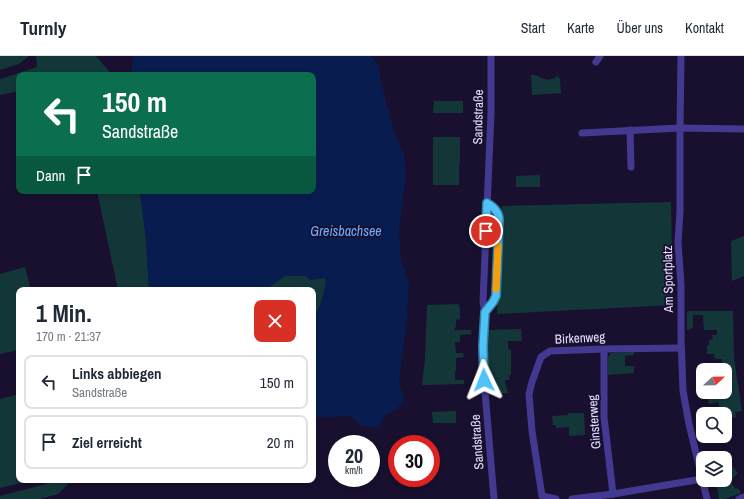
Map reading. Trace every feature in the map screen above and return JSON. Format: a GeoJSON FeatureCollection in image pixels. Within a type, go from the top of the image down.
{"type":"FeatureCollection","features":[{"type":"Feature","properties":{"kind":"street","name":"Sandstraße"},"geometry":{"type":"LineString","coordinates":[[490,56],[491,113],[483,302],[485,312],[483,346],[484,380],[494,499]]}},
{"type":"Feature","properties":{"kind":"street","name":"Am Sportplatz"},"geometry":{"type":"LineString","coordinates":[[681,56],[680,212],[678,242],[681,348],[683,391],[696,454]]}},
{"type":"Feature","properties":{"kind":"street"},"geometry":{"type":"LineString","coordinates":[[582,133],[680,128],[744,129]]}},
{"type":"Feature","properties":{"kind":"street"},"geometry":{"type":"LineString","coordinates":[[630,130],[631,167]]}},
{"type":"Feature","properties":{"kind":"street"},"geometry":{"type":"LineString","coordinates":[[485,312],[496,296],[499,220],[498,212],[487,203]]}},
{"type":"Feature","properties":{"kind":"street","name":"Birkenweg"},"geometry":{"type":"LineString","coordinates":[[556,499],[542,496],[532,429],[530,394],[532,382],[542,357],[550,351],[681,348]]}},
{"type":"Feature","properties":{"kind":"street","name":"Ginsterweg"},"geometry":{"type":"LineString","coordinates":[[604,349],[604,416],[613,494]]}},
{"type":"Feature","properties":{"kind":"street"},"geometry":{"type":"LineString","coordinates":[[572,499],[696,481]]}},
{"type":"Feature","properties":{"kind":"street","name":"Am Sportplatz"},"geometry":{"type":"LineString","coordinates":[[704,487],[707,499]]}},
{"type":"Feature","properties":{"kind":"street"},"geometry":{"type":"LineString","coordinates":[[739,499],[744,497]]}},
{"type":"Feature","properties":{"kind":"green space"},"geometry":{"type":"Polygon","coordinates":[[[0,56],[29,56],[19,64],[0,70],[0,56]]]}},
{"type":"Feature","properties":{"kind":"green space"},"geometry":{"type":"Polygon","coordinates":[[[36,56],[96,56],[109,72],[22,72],[37,67],[36,56]]]}},
{"type":"Feature","properties":{"kind":"green space"},"geometry":{"type":"Polygon","coordinates":[[[16,74],[16,92],[0,95],[0,79],[16,74]]]}},
{"type":"Feature","properties":{"kind":"green space"},"geometry":{"type":"Polygon","coordinates":[[[531,75],[547,80],[558,76],[560,79],[561,93],[532,95],[531,75]]]}},
{"type":"Feature","properties":{"kind":"green space"},"geometry":{"type":"Polygon","coordinates":[[[434,101],[463,101],[463,113],[433,113],[434,101]]]}},
{"type":"Feature","properties":{"kind":"green space"},"geometry":{"type":"Polygon","coordinates":[[[433,137],[460,137],[459,185],[433,185],[433,137]]]}},
{"type":"Feature","properties":{"kind":"green space"},"geometry":{"type":"Polygon","coordinates":[[[540,175],[540,187],[516,187],[516,176],[540,175]]]}},
{"type":"Feature","properties":{"kind":"green space"},"geometry":{"type":"Polygon","coordinates":[[[98,194],[140,194],[146,239],[149,287],[117,287],[98,194]]]}},
{"type":"Feature","properties":{"kind":"green space"},"geometry":{"type":"Polygon","coordinates":[[[671,202],[673,305],[497,314],[502,206],[671,202]]]}},
{"type":"Feature","properties":{"kind":"green space"},"geometry":{"type":"Polygon","coordinates":[[[744,236],[744,276],[732,281],[731,241],[744,236]]]}},
{"type":"Feature","properties":{"kind":"green space"},"geometry":{"type":"Polygon","coordinates":[[[25,267],[30,287],[16,287],[16,351],[0,354],[0,274],[25,267]]]}},
{"type":"Feature","properties":{"kind":"green space"},"geometry":{"type":"Polygon","coordinates":[[[285,276],[306,276],[310,280],[324,278],[326,281],[324,291],[316,315],[316,287],[269,287],[285,276]]]}},
{"type":"Feature","properties":{"kind":"green space"},"geometry":{"type":"Polygon","coordinates":[[[458,304],[460,308],[460,319],[456,320],[454,330],[471,330],[472,334],[460,335],[460,342],[455,342],[456,353],[463,353],[464,357],[456,358],[455,380],[464,380],[464,384],[422,385],[425,358],[427,305],[458,304]]]}},
{"type":"Feature","properties":{"kind":"green space"},"geometry":{"type":"Polygon","coordinates":[[[733,311],[734,358],[742,411],[735,412],[736,417],[732,418],[732,407],[719,407],[718,402],[709,404],[708,399],[732,399],[732,363],[722,363],[722,359],[715,359],[714,354],[707,354],[707,345],[709,345],[709,340],[713,339],[712,335],[717,335],[717,330],[704,330],[703,315],[693,315],[693,328],[687,330],[687,312],[733,311]]]}},
{"type":"Feature","properties":{"kind":"green space"},"geometry":{"type":"Polygon","coordinates":[[[521,329],[522,341],[508,341],[508,349],[511,351],[511,375],[509,375],[509,380],[505,380],[508,393],[489,395],[487,364],[488,330],[521,329]]]}},
{"type":"Feature","properties":{"kind":"green space"},"geometry":{"type":"Polygon","coordinates":[[[634,352],[634,355],[625,356],[625,366],[634,366],[634,373],[608,375],[608,357],[611,353],[634,352]]]}},
{"type":"Feature","properties":{"kind":"green space"},"geometry":{"type":"Polygon","coordinates":[[[16,395],[16,483],[21,483],[0,488],[0,399],[16,395]]]}},
{"type":"Feature","properties":{"kind":"green space"},"geometry":{"type":"Polygon","coordinates":[[[456,411],[456,423],[433,423],[432,412],[456,411]]]}},
{"type":"Feature","properties":{"kind":"green space"},"geometry":{"type":"Polygon","coordinates":[[[568,413],[584,413],[585,435],[569,436],[569,427],[556,428],[556,425],[553,425],[552,416],[568,415],[568,413]]]}},
{"type":"Feature","properties":{"kind":"green space"},"geometry":{"type":"Polygon","coordinates":[[[732,466],[738,473],[732,479],[732,466]]]}},
{"type":"Feature","properties":{"kind":"green space"},"geometry":{"type":"Polygon","coordinates":[[[50,483],[69,483],[58,494],[40,499],[0,499],[0,496],[50,483]]]}},
{"type":"Feature","properties":{"kind":"green space"},"geometry":{"type":"Polygon","coordinates":[[[732,484],[736,489],[738,488],[741,493],[725,499],[718,499],[717,487],[732,487],[732,484]]]}},
{"type":"Feature","properties":{"kind":"water","name":"Greisbachsee"},"geometry":{"type":"Polygon","coordinates":[[[134,56],[370,56],[378,64],[394,131],[404,155],[406,179],[399,230],[401,259],[409,284],[407,318],[399,381],[404,401],[396,410],[386,414],[378,428],[360,425],[351,416],[316,418],[316,316],[323,297],[326,281],[324,278],[310,280],[306,276],[285,276],[269,287],[149,287],[146,239],[140,194],[316,194],[316,72],[131,72],[134,56]]]}},
{"type":"Feature","properties":{"kind":"slow traffic"},"geometry":{"type":"LineString","coordinates":[[496,289],[498,246]]}},
{"type":"Feature","properties":{"kind":"route"},"geometry":{"type":"LineString","coordinates":[[484,380],[483,346],[485,312],[496,296],[499,220],[498,212],[487,203],[486,231]]}}]}
